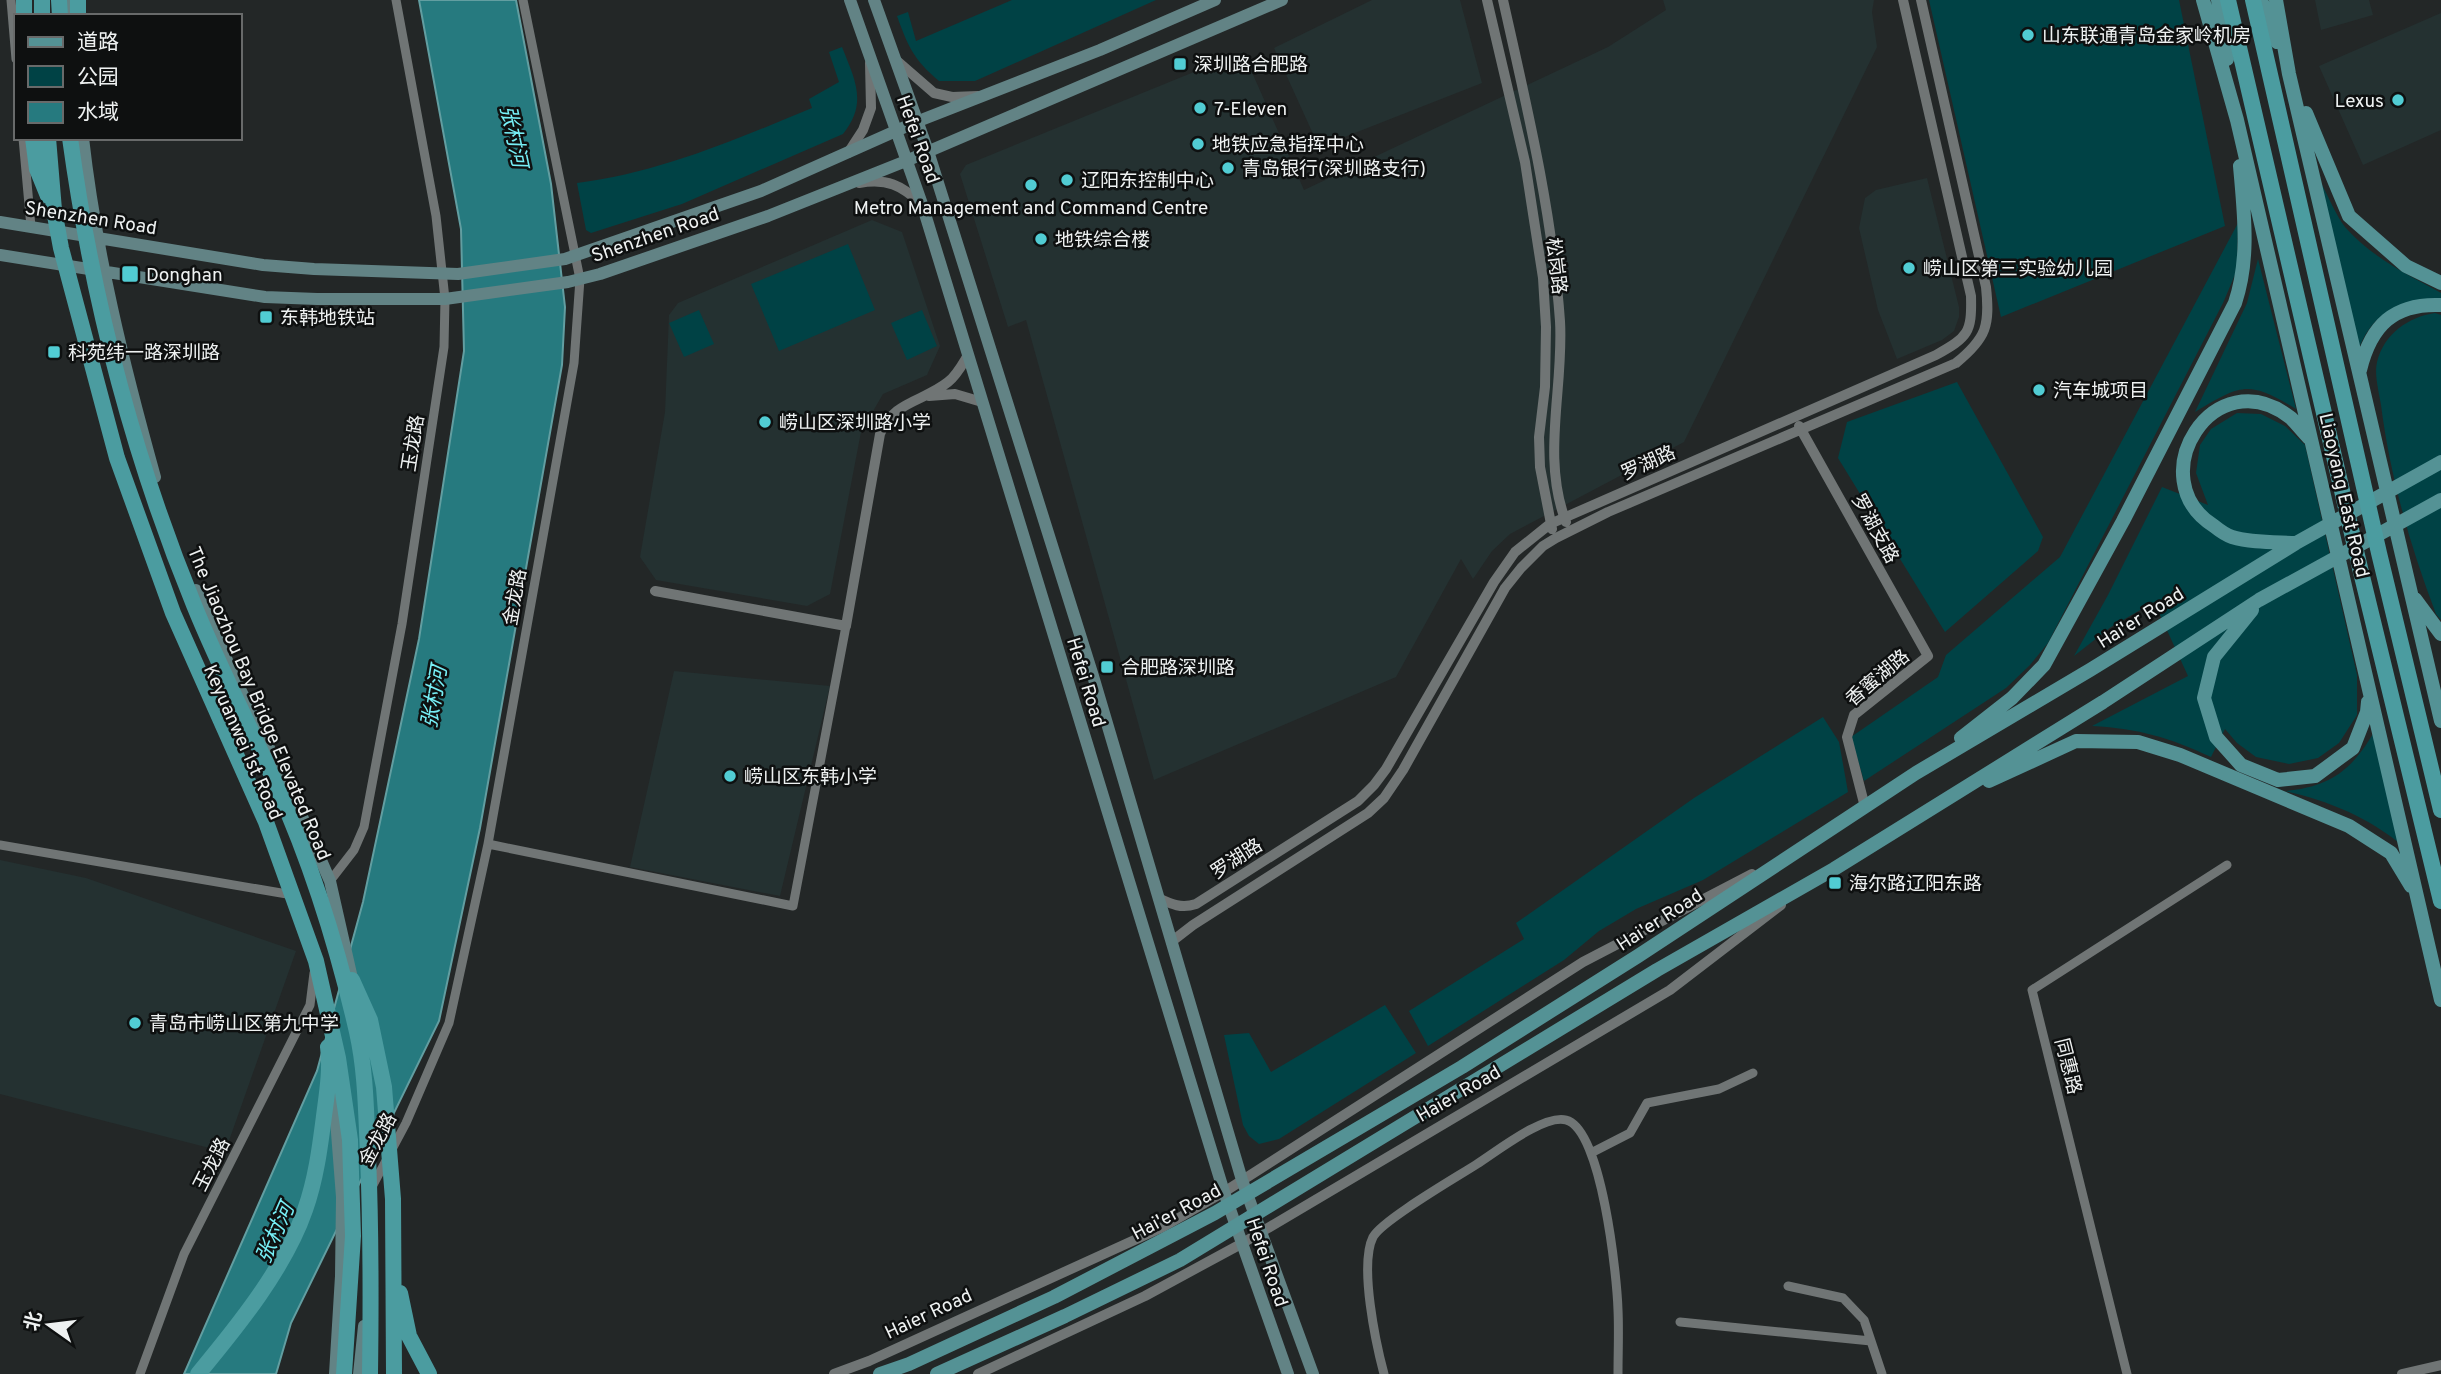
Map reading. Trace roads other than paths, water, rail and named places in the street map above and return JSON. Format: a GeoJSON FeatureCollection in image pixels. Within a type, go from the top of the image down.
{"type":"FeatureCollection","features":[{"type":"Feature","properties":{"kind":"highway","name":"Liaoyang East Road"},"geometry":{"type":"LineString","coordinates":[[2228,0],[2441,901]]}},
{"type":"Feature","properties":{"kind":"highway","name":"Liaoyang East Road"},"geometry":{"type":"LineString","coordinates":[[2253,0],[2376,540],[2441,810]]}},
{"type":"Feature","properties":{"kind":"highway"},"geometry":{"type":"LineString","coordinates":[[33,140],[37,169],[54,209]]}},
{"type":"Feature","properties":{"kind":"highway","name":"The Jiaozhou Bay Bridge Elevated Road"},"geometry":{"type":"LineString","coordinates":[[70,140],[79,205],[110,348],[140,455],[195,608],[278,790],[333,939],[358,1037],[366,1111],[370,1209],[370,1374]]}},
{"type":"Feature","properties":{"kind":"highway"},"geometry":{"type":"LineString","coordinates":[[79,205],[81,140]]}},
{"type":"Feature","properties":{"kind":"highway"},"geometry":{"type":"LineString","coordinates":[[46,141],[54,209],[73,295],[106,420],[138,522],[173,613],[266,822],[315,966],[338,1058],[350,1140],[352,1236],[344,1374]]}},
{"type":"Feature","properties":{"kind":"highway"},"geometry":{"type":"LineString","coordinates":[[333,939],[370,1020],[384,1087],[393,1199],[394,1374]]}},
{"type":"Feature","properties":{"kind":"highway"},"geometry":{"type":"LineString","coordinates":[[198,1374],[249,1308],[273,1271],[291,1242],[311,1192],[320,1151],[329,1056],[315,966]]}},
{"type":"Feature","properties":{"kind":"highway"},"geometry":{"type":"LineString","coordinates":[[394,1256],[409,1336],[429,1374]]}},
{"type":"Feature","properties":{"kind":"main road","name":"Hefei Road"},"geometry":{"type":"LineString","coordinates":[[850,0],[922,204],[1224,1192],[1288,1374]]}},
{"type":"Feature","properties":{"kind":"main road","name":"Hefei Road"},"geometry":{"type":"LineString","coordinates":[[874,0],[928,151],[1093,676],[1242,1180],[1313,1374]]}},
{"type":"Feature","properties":{"kind":"main road","name":"Shenzhen Road"},"geometry":{"type":"LineString","coordinates":[[0,222],[263,265],[314,270],[443,275],[570,257],[761,191],[916,122],[1100,50],[1215,0]]}},
{"type":"Feature","properties":{"kind":"main road","name":"Shenzhen Road"},"geometry":{"type":"LineString","coordinates":[[0,255],[265,296],[317,299],[461,298],[574,281],[768,216],[906,161],[1282,0]]}},
{"type":"Feature","properties":{"kind":"main road","name":"Liaoyang East Road"},"geometry":{"type":"LineString","coordinates":[[2203,0],[2237,120],[2441,1000]]}},
{"type":"Feature","properties":{"kind":"main road"},"geometry":{"type":"LineString","coordinates":[[1916,773],[2012,698],[2044,665],[2123,521],[2235,303],[2242,282],[2246,239],[2237,120],[2218,0]]}},
{"type":"Feature","properties":{"kind":"main road"},"geometry":{"type":"LineString","coordinates":[[2261,0],[2349,216],[2406,266],[2441,283]]}},
{"type":"Feature","properties":{"kind":"main road"},"geometry":{"type":"LineString","coordinates":[[2276,0],[2289,74],[2441,721]]}},
{"type":"Feature","properties":{"kind":"main road","name":"Keyuanwei 1st Road"},"geometry":{"type":"LineString","coordinates":[[81,140],[98,238],[129,386],[163,506],[231,669],[297,805],[330,881],[350,967],[365,1054],[373,1185],[372,1248],[359,1374]]}},
{"type":"Feature","properties":{"kind":"main road","name":"Keyuanwei 1st Road"},"geometry":{"type":"LineString","coordinates":[[46,141],[64,233],[58,265],[95,406],[123,496],[150,571],[243,784],[315,966],[331,1060],[342,1197],[341,1276],[335,1374]]}},
{"type":"Feature","properties":{"kind":"main road"},"geometry":{"type":"LineString","coordinates":[[2359,371],[2367,344],[2388,318],[2403,309],[2426,304],[2441,305]]}},
{"type":"Feature","properties":{"kind":"main road"},"geometry":{"type":"LineString","coordinates":[[2295,543],[2231,537],[2198,516],[2184,484],[2184,455],[2191,436],[2204,418],[2220,408],[2237,403],[2256,403],[2275,408],[2292,419],[2311,441]]}},
{"type":"Feature","properties":{"kind":"main road","name":"Hai'er Road"},"geometry":{"type":"LineString","coordinates":[[880,1374],[909,1364],[1054,1297],[1215,1213],[1462,1067],[1638,956],[1916,773],[2090,670],[2295,543],[2441,463]]}},
{"type":"Feature","properties":{"kind":"main road"},"geometry":{"type":"LineString","coordinates":[[1933,806],[2103,702],[2259,600],[2441,500]]}},
{"type":"Feature","properties":{"kind":"main road"},"geometry":{"type":"LineString","coordinates":[[2410,593],[2441,634]]}},
{"type":"Feature","properties":{"kind":"main road"},"geometry":{"type":"LineString","coordinates":[[2259,600],[2214,657],[2204,698],[2216,737],[2241,765],[2278,780],[2315,776],[2353,748],[2367,712],[2368,689]]}},
{"type":"Feature","properties":{"kind":"main road"},"geometry":{"type":"LineString","coordinates":[[1933,806],[2076,741],[2138,742],[2180,755],[2349,826],[2391,853],[2417,896]]}},
{"type":"Feature","properties":{"kind":"main road","name":"Haier Road"},"geometry":{"type":"LineString","coordinates":[[1812,881],[1933,806]]}},
{"type":"Feature","properties":{"kind":"main road"},"geometry":{"type":"LineString","coordinates":[[937,1374],[1180,1259],[1657,970],[1812,881]]}},
{"type":"Feature","properties":{"kind":"street"},"geometry":{"type":"LineString","coordinates":[[11,0],[14,35]]}},
{"type":"Feature","properties":{"kind":"street","name":"玉龙路"},"geometry":{"type":"LineString","coordinates":[[330,881],[354,850],[364,827],[404,611],[444,347],[445,299],[436,215],[396,0]]}},
{"type":"Feature","properties":{"kind":"street","name":"金龙路"},"geometry":{"type":"LineString","coordinates":[[373,1185],[406,1123],[449,1023],[488,844],[574,363],[574,281],[523,0]]}},
{"type":"Feature","properties":{"kind":"street","name":"松岗路"},"geometry":{"type":"LineString","coordinates":[[1487,0],[1525,162],[1543,278],[1546,327],[1545,387],[1539,447],[1550,524],[1556,538]]}},
{"type":"Feature","properties":{"kind":"street","name":"松岗路"},"geometry":{"type":"LineString","coordinates":[[1503,0],[1539,157],[1556,275],[1560,325],[1559,389],[1553,438],[1554,465],[1564,518],[1570,531]]}},
{"type":"Feature","properties":{"kind":"street","name":"罗湖路"},"geometry":{"type":"LineString","coordinates":[[1158,898],[1176,906],[1188,907],[1196,904],[1358,801],[1386,769],[1494,582],[1515,552],[1550,524],[1936,355],[1960,342],[1972,322],[1971,296],[1903,0]]}},
{"type":"Feature","properties":{"kind":"street"},"geometry":{"type":"LineString","coordinates":[[1171,942],[1193,925],[1368,813],[1384,798],[1403,771],[1505,589],[1521,568],[1544,546],[1570,531],[1956,363],[1973,350],[1983,336],[1989,317],[1986,286],[1921,0]]}},
{"type":"Feature","properties":{"kind":"street"},"geometry":{"type":"LineString","coordinates":[[848,153],[863,130],[871,108],[870,60]]}},
{"type":"Feature","properties":{"kind":"street"},"geometry":{"type":"LineString","coordinates":[[896,60],[925,88],[934,93],[952,97],[981,96]]}},
{"type":"Feature","properties":{"kind":"street"},"geometry":{"type":"LineString","coordinates":[[23,140],[32,227]]}},
{"type":"Feature","properties":{"kind":"street"},"geometry":{"type":"LineString","coordinates":[[839,186],[891,182],[922,204]]}},
{"type":"Feature","properties":{"kind":"street"},"geometry":{"type":"LineString","coordinates":[[488,844],[793,905],[880,434],[892,413],[951,381],[968,355]]}},
{"type":"Feature","properties":{"kind":"street"},"geometry":{"type":"LineString","coordinates":[[926,396],[955,394],[982,402]]}},
{"type":"Feature","properties":{"kind":"street","name":"罗湖支路"},"geometry":{"type":"LineString","coordinates":[[1795,417],[1928,656]]}},
{"type":"Feature","properties":{"kind":"street"},"geometry":{"type":"LineString","coordinates":[[655,591],[846,626]]}},
{"type":"Feature","properties":{"kind":"street","name":"香蜜湖路"},"geometry":{"type":"LineString","coordinates":[[1865,807],[1847,737],[1854,715],[1928,656]]}},
{"type":"Feature","properties":{"kind":"street"},"geometry":{"type":"LineString","coordinates":[[0,845],[287,894]]}},
{"type":"Feature","properties":{"kind":"street","name":"Haier Road"},"geometry":{"type":"LineString","coordinates":[[834,1374],[869,1361],[1163,1227],[1224,1192],[1583,962],[1801,849]]}},
{"type":"Feature","properties":{"kind":"street","name":"同惠路"},"geometry":{"type":"LineString","coordinates":[[2127,1374],[2032,990],[2227,865]]}},
{"type":"Feature","properties":{"kind":"street","name":"Haier Road"},"geometry":{"type":"LineString","coordinates":[[978,1374],[1145,1296],[1241,1244],[1670,990],[1812,881]]}},
{"type":"Feature","properties":{"kind":"street","name":"玉龙路"},"geometry":{"type":"LineString","coordinates":[[140,1374],[184,1254],[310,1005],[315,966]]}},
{"type":"Feature","properties":{"kind":"street"},"geometry":{"type":"LineString","coordinates":[[1591,1153],[1629,1133],[1647,1103],[1720,1089],[1753,1073]]}},
{"type":"Feature","properties":{"kind":"street"},"geometry":{"type":"LineString","coordinates":[[1384,1374],[1370,1300],[1368,1265],[1370,1246],[1375,1234],[1429,1195],[1519,1138],[1552,1120],[1561,1119],[1573,1122],[1585,1138],[1598,1175],[1612,1240],[1618,1308],[1618,1374]]}},
{"type":"Feature","properties":{"kind":"street"},"geometry":{"type":"LineString","coordinates":[[1788,1286],[1843,1298],[1864,1320],[1882,1374]]}},
{"type":"Feature","properties":{"kind":"street"},"geometry":{"type":"LineString","coordinates":[[1680,1322],[1871,1341]]}},
{"type":"Feature","properties":{"kind":"street"},"geometry":{"type":"LineString","coordinates":[[2402,1374],[2441,1365]]}},
{"type":"Feature","properties":{"kind":"water","name":"张村河"},"geometry":{"type":"Polygon","coordinates":[[[419,0],[516,0],[551,184],[565,307],[562,365],[480,828],[439,1021],[291,1323],[276,1374],[184,1374],[317,1071],[363,902],[419,639],[464,351],[461,229],[419,0]]]}},
{"type":"Feature","properties":{"kind":"place","name":"山东联通青岛金家岭机房"},"geometry":{"type":"Point","coordinates":[2028,35]}},
{"type":"Feature","properties":{"kind":"place","name":"深圳路合肥路"},"geometry":{"type":"Point","coordinates":[1180,64]}},
{"type":"Feature","properties":{"kind":"place","name":"Lexus"},"geometry":{"type":"Point","coordinates":[2398,100]}},
{"type":"Feature","properties":{"kind":"place","name":"7-Eleven"},"geometry":{"type":"Point","coordinates":[1200,108]}},
{"type":"Feature","properties":{"kind":"place","name":"地铁应急指挥中心"},"geometry":{"type":"Point","coordinates":[1198,144]}},
{"type":"Feature","properties":{"kind":"place","name":"青岛银行(深圳路支行)"},"geometry":{"type":"Point","coordinates":[1228,168]}},
{"type":"Feature","properties":{"kind":"place","name":"辽阳东控制中心"},"geometry":{"type":"Point","coordinates":[1067,180]}},
{"type":"Feature","properties":{"kind":"place","name":"Metro Management and Command Centre"},"geometry":{"type":"Point","coordinates":[1031,185]}},
{"type":"Feature","properties":{"kind":"place","name":"地铁综合楼"},"geometry":{"type":"Point","coordinates":[1041,239]}},
{"type":"Feature","properties":{"kind":"place","name":"崂山区第三实验幼儿园"},"geometry":{"type":"Point","coordinates":[1909,268]}},
{"type":"Feature","properties":{"kind":"place","name":"Donghan"},"geometry":{"type":"Point","coordinates":[130,274]}},
{"type":"Feature","properties":{"kind":"place","name":"东韩地铁站"},"geometry":{"type":"Point","coordinates":[266,317]}},
{"type":"Feature","properties":{"kind":"place","name":"科苑纬一路深圳路"},"geometry":{"type":"Point","coordinates":[54,352]}},
{"type":"Feature","properties":{"kind":"place","name":"汽车城项目"},"geometry":{"type":"Point","coordinates":[2039,390]}},
{"type":"Feature","properties":{"kind":"place","name":"崂山区深圳路小学"},"geometry":{"type":"Point","coordinates":[765,422]}},
{"type":"Feature","properties":{"kind":"place","name":"合肥路深圳路"},"geometry":{"type":"Point","coordinates":[1107,667]}},
{"type":"Feature","properties":{"kind":"place","name":"崂山区东韩小学"},"geometry":{"type":"Point","coordinates":[730,776]}},
{"type":"Feature","properties":{"kind":"place","name":"海尔路辽阳东路"},"geometry":{"type":"Point","coordinates":[1835,883]}},
{"type":"Feature","properties":{"kind":"place","name":"青岛市崂山区第九中学"},"geometry":{"type":"Point","coordinates":[135,1023]}}]}
